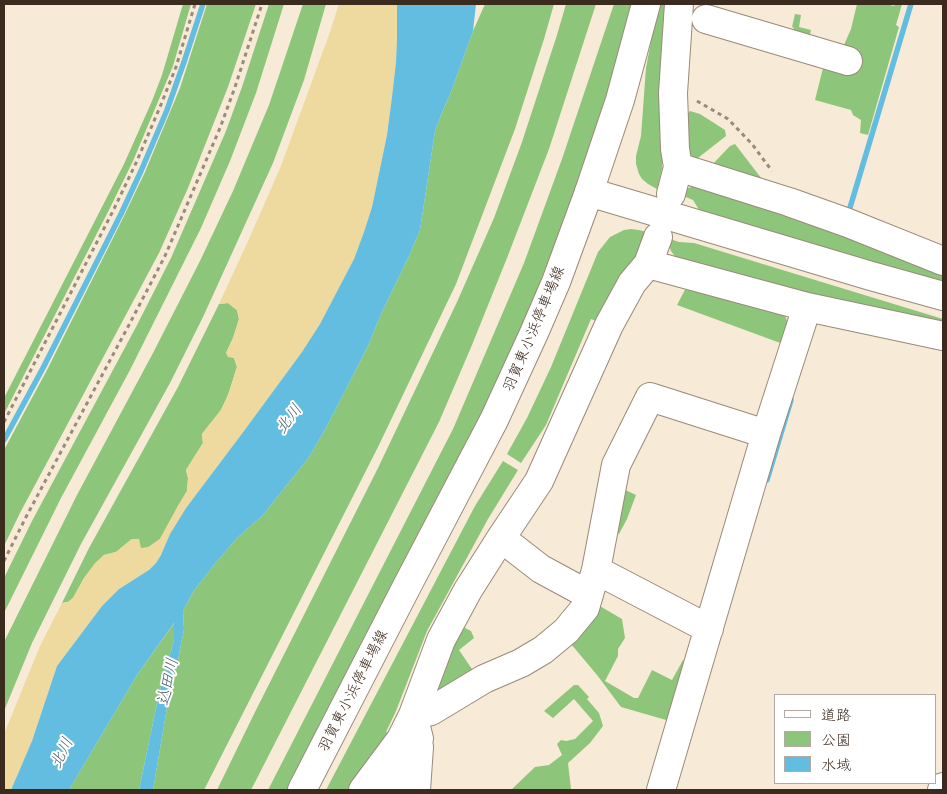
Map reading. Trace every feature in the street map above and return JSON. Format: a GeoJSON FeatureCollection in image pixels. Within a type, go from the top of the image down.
{"type":"FeatureCollection","features":[{"type":"Feature","properties":{"kind":"street","name":"羽賀東小浜停車場線"},"geometry":{"type":"LineString","coordinates":[[302,790],[494,420],[556,282],[620,100],[646,4]]}},
{"type":"Feature","properties":{"kind":"street"},"geometry":{"type":"LineString","coordinates":[[670,194],[678,167],[675,150],[683,105],[674,93],[679,4]]}},
{"type":"Feature","properties":{"kind":"street"},"geometry":{"type":"LineString","coordinates":[[706,19],[848,61]]}},
{"type":"Feature","properties":{"kind":"street"},"geometry":{"type":"LineString","coordinates":[[678,167],[789,202],[943,261]]}},
{"type":"Feature","properties":{"kind":"street"},"geometry":{"type":"LineString","coordinates":[[589,192],[862,274],[943,296]]}},
{"type":"Feature","properties":{"kind":"street"},"geometry":{"type":"LineString","coordinates":[[391,790],[416,727],[441,640],[468,590],[539,481],[609,325],[632,283],[648,264],[658,237]]}},
{"type":"Feature","properties":{"kind":"street"},"geometry":{"type":"LineString","coordinates":[[648,264],[807,307],[943,336]]}},
{"type":"Feature","properties":{"kind":"street"},"geometry":{"type":"LineString","coordinates":[[661,790],[766,434],[807,307]]}},
{"type":"Feature","properties":{"kind":"street"},"geometry":{"type":"LineString","coordinates":[[362,790],[401,740],[432,711],[484,679],[543,650],[566,631],[585,608],[593,582],[616,465],[650,397],[766,434]]}},
{"type":"Feature","properties":{"kind":"street"},"geometry":{"type":"LineString","coordinates":[[501,538],[541,569],[593,582],[709,629]]}},
{"type":"Feature","properties":{"kind":"street"},"geometry":{"type":"LineString","coordinates":[[416,727],[416,790]]}},
{"type":"Feature","properties":{"kind":"street"},"geometry":{"type":"LineString","coordinates":[[942,790],[943,786]]}},
{"type":"Feature","properties":{"kind":"path"},"geometry":{"type":"LineString","coordinates":[[4,422],[136,163],[176,67],[195,4]]}},
{"type":"Feature","properties":{"kind":"path"},"geometry":{"type":"LineString","coordinates":[[4,562],[26,516],[165,256],[236,87],[262,4]]}},
{"type":"Feature","properties":{"kind":"path"},"geometry":{"type":"LineString","coordinates":[[683,105],[728,120],[752,144],[772,172]]}},
{"type":"Feature","properties":{"kind":"green space"},"geometry":{"type":"Polygon","coordinates":[[[183,4],[191,4],[173,66],[133,161],[4,414],[4,398],[124,164],[152,101],[162,75],[183,4]]]}},
{"type":"Feature","properties":{"kind":"green space"},"geometry":{"type":"Polygon","coordinates":[[[207,4],[256,4],[228,87],[188,188],[159,253],[4,546],[4,450],[47,370],[145,172],[180,88],[207,4]]]}},
{"type":"Feature","properties":{"kind":"green space"},"geometry":{"type":"Polygon","coordinates":[[[269,4],[284,4],[256,93],[230,161],[201,228],[130,370],[61,498],[4,613],[4,578],[32,521],[171,258],[226,131],[269,4]]]}},
{"type":"Feature","properties":{"kind":"green space"},"geometry":{"type":"Polygon","coordinates":[[[303,4],[326,4],[304,80],[273,163],[203,317],[170,383],[81,544],[32,643],[4,711],[4,642],[77,495],[200,261],[233,191],[269,105],[303,4]]]}},
{"type":"Feature","properties":{"kind":"green space"},"geometry":{"type":"Polygon","coordinates":[[[485,4],[554,4],[515,129],[456,284],[378,447],[204,790],[153,790],[170,690],[184,629],[183,611],[193,592],[213,566],[237,538],[263,515],[309,457],[368,346],[420,230],[435,131],[485,4]]]}},
{"type":"Feature","properties":{"kind":"green space"},"geometry":{"type":"Polygon","coordinates":[[[566,4],[596,4],[549,149],[472,345],[439,422],[251,790],[217,790],[378,468],[457,302],[494,218],[522,142],[566,4]]]}},
{"type":"Feature","properties":{"kind":"green space"},"geometry":{"type":"Polygon","coordinates":[[[614,4],[634,4],[581,177],[516,344],[477,426],[289,790],[268,790],[453,429],[524,263],[562,159],[614,4]]]}},
{"type":"Feature","properties":{"kind":"green space"},"geometry":{"type":"Polygon","coordinates":[[[658,4],[672,4],[664,95],[662,169],[657,189],[642,179],[636,164],[636,156],[641,136],[646,68],[658,4]]]}},
{"type":"Feature","properties":{"kind":"green space"},"geometry":{"type":"Polygon","coordinates":[[[857,4],[886,4],[894,6],[895,4],[902,4],[896,25],[899,27],[868,135],[860,133],[861,120],[853,115],[851,110],[815,100],[825,60],[791,40],[795,14],[801,15],[799,27],[811,30],[810,35],[844,45],[851,29],[857,4]]]}},
{"type":"Feature","properties":{"kind":"green space"},"geometry":{"type":"Polygon","coordinates":[[[690,111],[700,114],[725,130],[726,136],[694,161],[688,159],[684,117],[690,111]]]}},
{"type":"Feature","properties":{"kind":"green space"},"geometry":{"type":"Polygon","coordinates":[[[735,144],[768,187],[710,167],[730,146],[735,144]]]}},
{"type":"Feature","properties":{"kind":"green space"},"geometry":{"type":"Polygon","coordinates":[[[698,184],[708,184],[943,273],[943,288],[701,213],[693,200],[681,195],[686,189],[698,184]]]}},
{"type":"Feature","properties":{"kind":"green space"},"geometry":{"type":"Polygon","coordinates":[[[631,229],[647,232],[640,251],[596,321],[591,319],[546,425],[521,463],[507,454],[527,418],[551,367],[598,252],[610,237],[624,230],[631,229]]]}},
{"type":"Feature","properties":{"kind":"green space"},"geometry":{"type":"Polygon","coordinates":[[[667,238],[679,242],[694,243],[943,319],[943,324],[679,262],[671,251],[667,238]]]}},
{"type":"Feature","properties":{"kind":"green space"},"geometry":{"type":"Polygon","coordinates":[[[688,284],[785,315],[788,324],[783,344],[677,305],[688,284]]]}},
{"type":"Feature","properties":{"kind":"green space"},"geometry":{"type":"Polygon","coordinates":[[[228,303],[237,310],[239,319],[226,353],[234,358],[237,367],[221,410],[202,434],[203,443],[186,470],[188,478],[187,491],[160,539],[148,548],[141,548],[132,539],[116,552],[104,555],[84,578],[73,598],[68,602],[62,603],[89,548],[178,387],[219,304],[228,303]]]}},
{"type":"Feature","properties":{"kind":"green space"},"geometry":{"type":"Polygon","coordinates":[[[503,461],[518,470],[488,519],[427,631],[386,732],[393,736],[352,790],[326,790],[475,506],[503,461]]]}},
{"type":"Feature","properties":{"kind":"green space"},"geometry":{"type":"Polygon","coordinates":[[[619,487],[636,495],[619,534],[611,529],[619,487]]]}},
{"type":"Feature","properties":{"kind":"green space"},"geometry":{"type":"Polygon","coordinates":[[[593,602],[622,619],[625,638],[618,649],[618,656],[605,681],[634,698],[638,698],[652,670],[672,680],[683,660],[692,663],[673,722],[621,707],[566,638],[593,602]]]}},
{"type":"Feature","properties":{"kind":"green space"},"geometry":{"type":"Polygon","coordinates":[[[175,622],[174,640],[159,694],[139,790],[69,790],[137,675],[175,622]]]}},
{"type":"Feature","properties":{"kind":"green space"},"geometry":{"type":"Polygon","coordinates":[[[461,626],[471,631],[474,638],[459,650],[476,675],[443,696],[434,687],[461,626]]]}},
{"type":"Feature","properties":{"kind":"green space"},"geometry":{"type":"Polygon","coordinates":[[[574,685],[578,685],[589,697],[587,699],[599,713],[603,726],[590,743],[568,763],[571,789],[512,790],[535,767],[549,765],[562,755],[557,744],[561,740],[575,739],[593,721],[574,699],[553,718],[544,711],[574,685]]]}},
{"type":"Feature","properties":{"kind":"sand"},"geometry":{"type":"Polygon","coordinates":[[[339,4],[397,4],[396,62],[387,135],[372,207],[354,259],[320,324],[302,352],[186,508],[170,534],[156,563],[149,570],[119,589],[102,606],[57,666],[32,741],[11,790],[4,790],[4,734],[40,646],[62,603],[68,602],[73,598],[84,578],[95,563],[104,555],[116,552],[132,539],[139,539],[141,548],[148,547],[160,539],[187,491],[188,478],[186,470],[203,443],[202,434],[221,410],[228,395],[237,367],[234,358],[228,357],[226,353],[239,319],[237,310],[228,303],[219,304],[281,166],[339,4]]]}},
{"type":"Feature","properties":{"kind":"water"},"geometry":{"type":"Polygon","coordinates":[[[397,4],[476,4],[473,31],[435,131],[420,230],[368,346],[309,457],[263,515],[237,538],[213,566],[193,592],[183,611],[184,629],[170,690],[153,790],[139,790],[159,694],[174,640],[174,623],[137,675],[69,790],[11,790],[32,741],[57,666],[102,606],[119,589],[149,570],[156,563],[170,534],[186,508],[302,352],[320,324],[354,259],[372,207],[387,135],[396,62],[397,4]]]}},
{"type":"Feature","properties":{"kind":"waterway"},"geometry":{"type":"LineString","coordinates":[[4,440],[43,368],[141,171],[167,110],[203,4]]}},
{"type":"Feature","properties":{"kind":"waterway"},"geometry":{"type":"LineString","coordinates":[[849,211],[911,4]]}},
{"type":"Feature","properties":{"kind":"waterway"},"geometry":{"type":"LineString","coordinates":[[767,480],[791,400]]}},
{"type":"Feature","properties":{"kind":"water label","name":"北川"},"geometry":{"type":"Point","coordinates":[289,419]}},
{"type":"Feature","properties":{"kind":"water label","name":"込田川"},"geometry":{"type":"Point","coordinates":[168,682]}},
{"type":"Feature","properties":{"kind":"water label","name":"北川"},"geometry":{"type":"Point","coordinates":[62,753]}}]}
